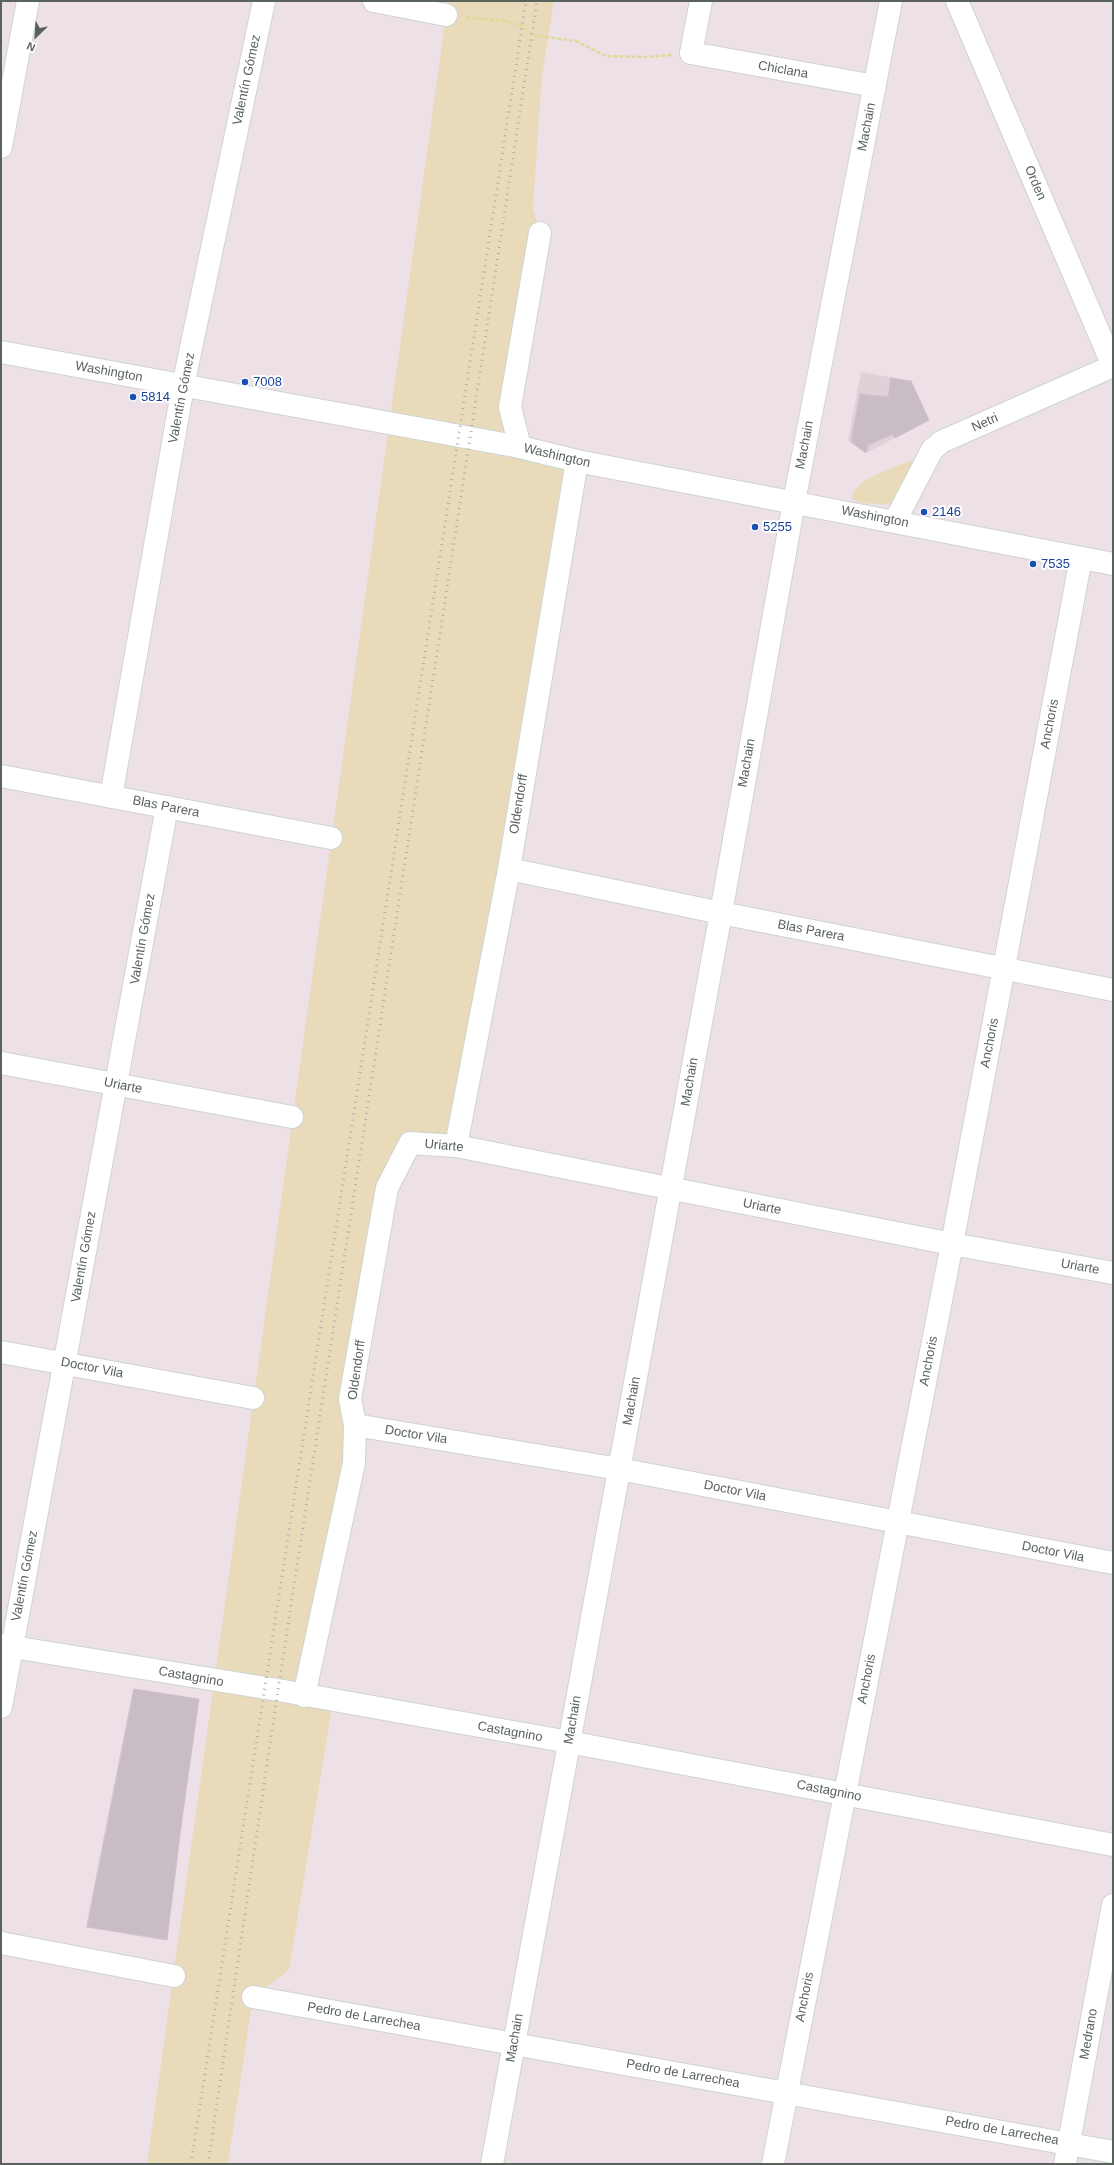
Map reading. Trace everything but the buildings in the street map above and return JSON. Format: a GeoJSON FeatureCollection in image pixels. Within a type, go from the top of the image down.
{"type":"FeatureCollection","features":[{"type":"Feature","properties":{"kind":"street"},"geometry":{"type":"LineString","coordinates":[[1,147],[28,1]]}},
{"type":"Feature","properties":{"kind":"street","name":"Valentín Gómez"},"geometry":{"type":"LineString","coordinates":[[111,797],[183,386],[264,1]]}},
{"type":"Feature","properties":{"kind":"street"},"geometry":{"type":"LineString","coordinates":[[374,1],[446,15]]}},
{"type":"Feature","properties":{"kind":"street"},"geometry":{"type":"LineString","coordinates":[[691,53],[701,1]]}},
{"type":"Feature","properties":{"kind":"street","name":"Machain"},"geometry":{"type":"LineString","coordinates":[[492,2164],[721,913],[794,502],[891,1]]}},
{"type":"Feature","properties":{"kind":"street","name":"Orden"},"geometry":{"type":"LineString","coordinates":[[957,1],[1113,366]]}},
{"type":"Feature","properties":{"kind":"street","name":"Chiclana"},"geometry":{"type":"LineString","coordinates":[[691,53],[875,86]]}},
{"type":"Feature","properties":{"kind":"street"},"geometry":{"type":"LineString","coordinates":[[520,447],[510,407],[540,233]]}},
{"type":"Feature","properties":{"kind":"street","name":"Washington"},"geometry":{"type":"LineString","coordinates":[[1,352],[520,447],[577,461],[1113,564]]}},
{"type":"Feature","properties":{"kind":"street","name":"Netri"},"geometry":{"type":"LineString","coordinates":[[895,521],[932,450],[941,442],[1113,366]]}},
{"type":"Feature","properties":{"kind":"street","name":"Oldendorff"},"geometry":{"type":"LineString","coordinates":[[456,1146],[509,868],[577,461]]}},
{"type":"Feature","properties":{"kind":"street","name":"Anchoris"},"geometry":{"type":"LineString","coordinates":[[773,2164],[952,1244],[1081,558]]}},
{"type":"Feature","properties":{"kind":"street","name":"Blas Parera"},"geometry":{"type":"LineString","coordinates":[[1,776],[331,838]]}},
{"type":"Feature","properties":{"kind":"street","name":"Valentín Gómez"},"geometry":{"type":"LineString","coordinates":[[1,1707],[7,1646],[65,1363],[167,808]]}},
{"type":"Feature","properties":{"kind":"street","name":"Blas Parera"},"geometry":{"type":"LineString","coordinates":[[509,868],[721,913],[1113,990]]}},
{"type":"Feature","properties":{"kind":"street","name":"Uriarte"},"geometry":{"type":"LineString","coordinates":[[1,1063],[292,1117]]}},
{"type":"Feature","properties":{"kind":"street","name":"Oldendorff"},"geometry":{"type":"LineString","coordinates":[[304,1696],[354,1463],[355,1425],[350,1399],[387,1188],[410,1143]]}},
{"type":"Feature","properties":{"kind":"street","name":"Uriarte"},"geometry":{"type":"LineString","coordinates":[[410,1143],[456,1146],[952,1244],[1113,1273]]}},
{"type":"Feature","properties":{"kind":"street","name":"Doctor Vila"},"geometry":{"type":"LineString","coordinates":[[1,1352],[254,1398]]}},
{"type":"Feature","properties":{"kind":"street","name":"Doctor Vila"},"geometry":{"type":"LineString","coordinates":[[355,1425],[619,1469],[1113,1563]]}},
{"type":"Feature","properties":{"kind":"street","name":"Castagnino"},"geometry":{"type":"LineString","coordinates":[[7,1646],[569,1742],[1113,1845]]}},
{"type":"Feature","properties":{"kind":"street","name":"Medrano"},"geometry":{"type":"LineString","coordinates":[[1067,2154],[1113,1905]]}},
{"type":"Feature","properties":{"kind":"street"},"geometry":{"type":"LineString","coordinates":[[1,1943],[174,1976]]}},
{"type":"Feature","properties":{"kind":"street","name":"Pedro de Larrechea"},"geometry":{"type":"LineString","coordinates":[[253,1997],[787,2092],[1067,2154],[1113,2152]]}},
{"type":"Feature","properties":{"kind":"path"},"geometry":{"type":"LineString","coordinates":[[446,15],[505,22],[522,26],[532,35],[576,41],[606,56],[645,57],[691,53]]}},
{"type":"Feature","properties":{"kind":"shaded area"},"geometry":{"type":"Polygon","coordinates":[[[448,1],[554,1],[542,75],[533,207],[540,233],[510,407],[520,447],[577,461],[456,1146],[410,1143],[387,1188],[355,1425],[304,1696],[333,1701],[289,1970],[253,1997],[228,2164],[147,2164],[448,1]]]}},
{"type":"Feature","properties":{"kind":"shaded area"},"geometry":{"type":"Polygon","coordinates":[[[861,372],[911,381],[929,420],[866,453],[848,440],[861,372]]]}},
{"type":"Feature","properties":{"kind":"shaded area"},"geometry":{"type":"Polygon","coordinates":[[[913,460],[916,461],[894,505],[862,503],[852,499],[854,492],[859,485],[876,475],[913,460]]]}},
{"type":"Feature","properties":{"kind":"railway"},"geometry":{"type":"LineString","coordinates":[[191,2164],[526,1]]}},
{"type":"Feature","properties":{"kind":"railway"},"geometry":{"type":"LineString","coordinates":[[208,2164],[278,1690],[537,1]]}},
{"type":"Feature","properties":{"kind":"place","name":"7008"},"geometry":{"type":"Point","coordinates":[245,382]}},
{"type":"Feature","properties":{"kind":"place","name":"5814"},"geometry":{"type":"Point","coordinates":[133,397]}},
{"type":"Feature","properties":{"kind":"place","name":"2146"},"geometry":{"type":"Point","coordinates":[924,512]}},
{"type":"Feature","properties":{"kind":"place","name":"5255"},"geometry":{"type":"Point","coordinates":[755,527]}},
{"type":"Feature","properties":{"kind":"place","name":"7535"},"geometry":{"type":"Point","coordinates":[1033,564]}}]}
